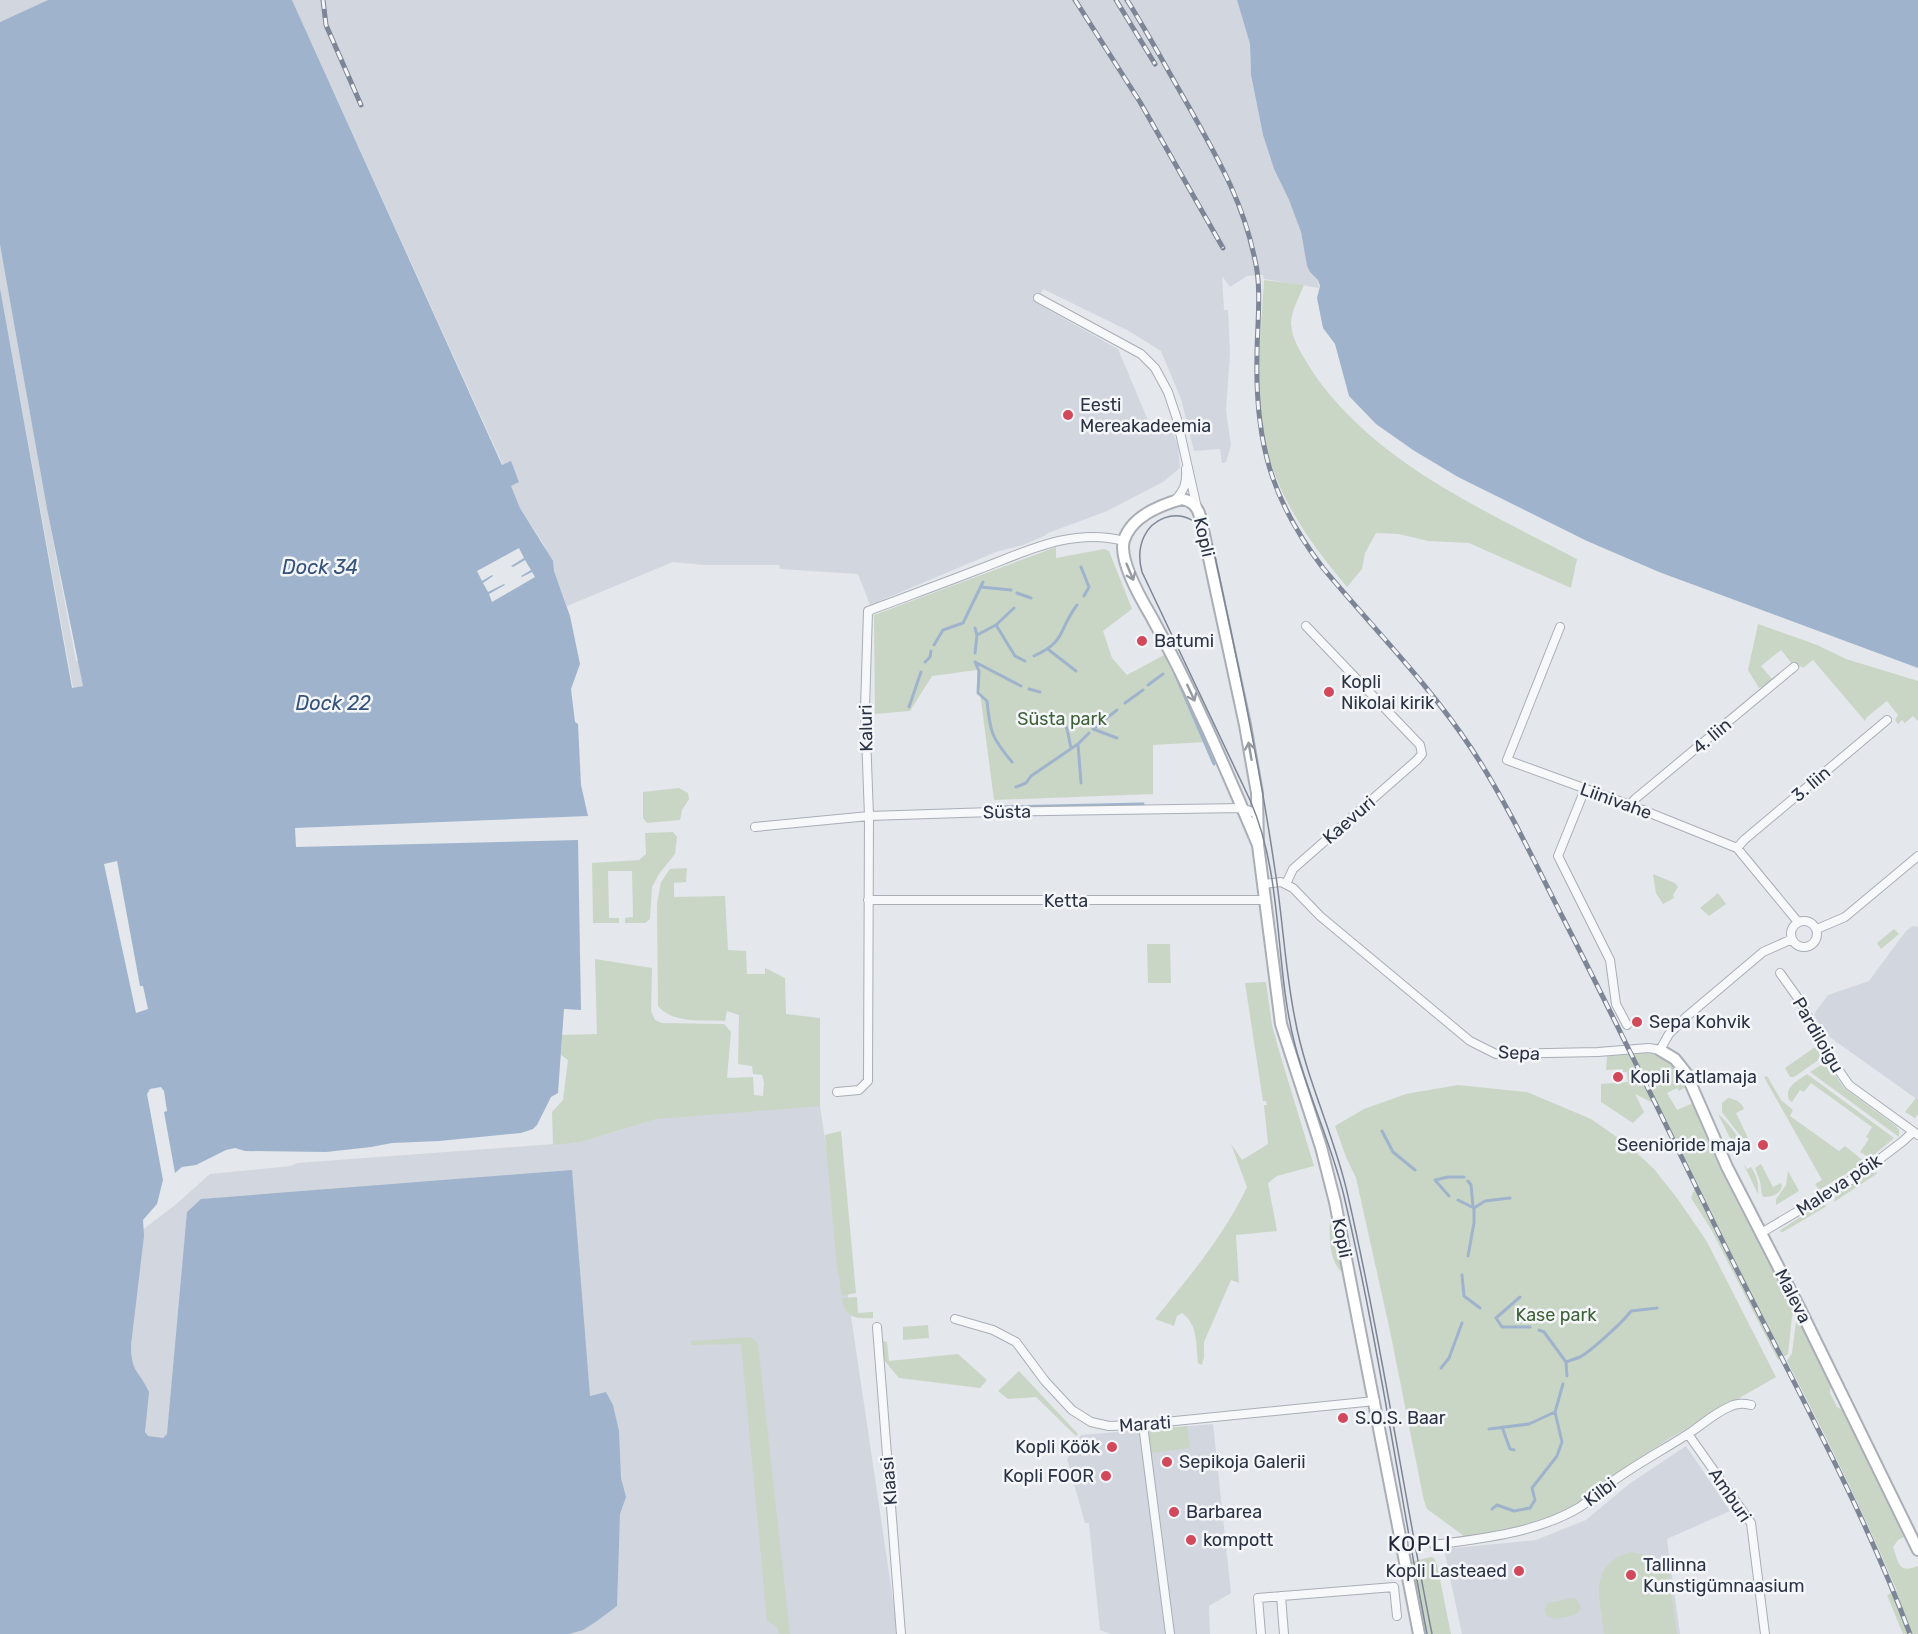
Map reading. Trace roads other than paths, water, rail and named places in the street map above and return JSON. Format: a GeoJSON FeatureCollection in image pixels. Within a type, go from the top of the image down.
{"type":"FeatureCollection","features":[{"type":"Feature","properties":{"kind":"street"},"geometry":{"type":"LineString","coordinates":[[1038,298],[1141,354],[1155,368],[1168,392],[1177,419],[1197,508]]}},
{"type":"Feature","properties":{"kind":"street"},"geometry":{"type":"LineString","coordinates":[[1173,501],[1182,493],[1186,482],[1185,453]]}},
{"type":"Feature","properties":{"kind":"street","name":"Kopli"},"geometry":{"type":"LineString","coordinates":[[1258,845],[1178,666],[1127,566],[1124,541],[1134,524],[1140,517],[1173,501],[1188,500],[1197,508],[1245,725],[1257,793],[1258,845],[1281,1024],[1321,1147],[1335,1202],[1419,1634]]}},
{"type":"Feature","properties":{"kind":"street","name":"Kaluri"},"geometry":{"type":"LineString","coordinates":[[837,1092],[859,1090],[868,1081],[868,816],[865,709],[868,611],[1044,544],[1089,536],[1109,537],[1124,541]]}},
{"type":"Feature","properties":{"kind":"street","name":"Kaevuri"},"geometry":{"type":"LineString","coordinates":[[1286,884],[1293,868],[1422,754],[1420,745],[1306,627]]}},
{"type":"Feature","properties":{"kind":"street","name":"Liinivahe"},"geometry":{"type":"LineString","coordinates":[[1560,627],[1507,760],[1630,805],[1737,848],[1798,922]]}},
{"type":"Feature","properties":{"kind":"street","name":"4. liin"},"geometry":{"type":"LineString","coordinates":[[1630,805],[1794,667]]}},
{"type":"Feature","properties":{"kind":"street","name":"3. liin"},"geometry":{"type":"LineString","coordinates":[[1737,848],[1887,720]]}},
{"type":"Feature","properties":{"kind":"street"},"geometry":{"type":"LineString","coordinates":[[1585,789],[1558,856],[1610,960],[1616,1004],[1627,1025]]}},
{"type":"Feature","properties":{"kind":"street","name":"Süsta"},"geometry":{"type":"LineString","coordinates":[[755,827],[868,816],[1242,808],[1252,812],[1257,809]]}},
{"type":"Feature","properties":{"kind":"street"},"geometry":{"type":"LineString","coordinates":[[1816,929],[1845,917],[1918,856]]}},
{"type":"Feature","properties":{"kind":"street"},"geometry":{"type":"LineString","coordinates":[[1263,884],[1281,882],[1286,884]]}},
{"type":"Feature","properties":{"kind":"street","name":"Sepa"},"geometry":{"type":"LineString","coordinates":[[1286,884],[1345,937],[1470,1041],[1496,1054],[1598,1052],[1649,1048],[1660,1050]]}},
{"type":"Feature","properties":{"kind":"street","name":"Ketta"},"geometry":{"type":"LineString","coordinates":[[868,900],[1265,900]]}},
{"type":"Feature","properties":{"kind":"street"},"geometry":{"type":"LineString","coordinates":[[1809,921],[1816,929],[1817,937],[1810,945],[1800,946],[1792,939],[1791,931],[1798,922],[1809,921]]}},
{"type":"Feature","properties":{"kind":"street"},"geometry":{"type":"LineString","coordinates":[[1660,1050],[1669,1034],[1686,1017],[1763,952],[1792,939]]}},
{"type":"Feature","properties":{"kind":"street","name":"Pardiloigu"},"geometry":{"type":"LineString","coordinates":[[1780,973],[1800,1001],[1829,1056],[1848,1085],[1916,1133]]}},
{"type":"Feature","properties":{"kind":"street","name":"Maleva"},"geometry":{"type":"LineString","coordinates":[[1660,1050],[1675,1059],[1686,1073],[1727,1167],[1918,1550]]}},
{"type":"Feature","properties":{"kind":"street","name":"Maleva põik"},"geometry":{"type":"LineString","coordinates":[[1761,1233],[1856,1177],[1916,1133]]}},
{"type":"Feature","properties":{"kind":"street","name":"Marati"},"geometry":{"type":"LineString","coordinates":[[955,1319],[993,1330],[1016,1342],[1072,1410],[1091,1422],[1110,1426],[1143,1425],[1375,1401]]}},
{"type":"Feature","properties":{"kind":"street","name":"Klaasi"},"geometry":{"type":"LineString","coordinates":[[877,1327],[901,1634]]}},
{"type":"Feature","properties":{"kind":"street","name":"Kilbi"},"geometry":{"type":"LineString","coordinates":[[1434,1545],[1507,1533],[1533,1527],[1566,1515],[1645,1460],[1728,1407],[1742,1403],[1751,1405]]}},
{"type":"Feature","properties":{"kind":"street"},"geometry":{"type":"LineString","coordinates":[[1143,1425],[1170,1634]]}},
{"type":"Feature","properties":{"kind":"street","name":"Amburi"},"geometry":{"type":"LineString","coordinates":[[1688,1434],[1751,1523],[1765,1634]]}},
{"type":"Feature","properties":{"kind":"street"},"geometry":{"type":"LineString","coordinates":[[1261,1634],[1258,1598],[1394,1587],[1397,1616]]}},
{"type":"Feature","properties":{"kind":"street"},"geometry":{"type":"LineString","coordinates":[[1281,1596],[1284,1634]]}},
{"type":"Feature","properties":{"kind":"water"},"geometry":{"type":"Polygon","coordinates":[[[48,0],[292,0],[502,465],[511,461],[519,482],[511,486],[520,508],[553,561],[554,571],[570,616],[580,664],[571,689],[575,722],[578,724],[581,785],[588,816],[295,828],[296,847],[578,840],[581,1010],[564,1009],[558,1093],[551,1097],[537,1125],[521,1133],[392,1143],[326,1152],[245,1151],[235,1148],[196,1165],[182,1167],[175,1173],[164,1112],[167,1111],[164,1091],[161,1087],[150,1089],[147,1094],[163,1180],[157,1204],[143,1220],[144,1236],[131,1345],[132,1361],[149,1392],[145,1432],[148,1436],[163,1438],[167,1434],[187,1212],[201,1199],[572,1170],[590,1396],[606,1392],[613,1405],[619,1431],[621,1478],[626,1497],[620,1514],[617,1606],[583,1630],[569,1634],[0,1634],[0,288],[72,688],[83,686],[47,509],[0,245],[0,22],[48,0]],[[117,861],[104,864],[136,1013],[148,1009],[143,986],[140,986],[117,861]]]}},
{"type":"Feature","properties":{"kind":"water"},"geometry":{"type":"Polygon","coordinates":[[[1237,0],[1918,0],[1918,668],[1659,572],[1587,541],[1458,477],[1376,424],[1349,396],[1335,344],[1323,328],[1317,298],[1320,286],[1307,266],[1301,232],[1274,169],[1263,135],[1251,75],[1250,44],[1237,0]]]}},
{"type":"Feature","properties":{"kind":"waterway"},"geometry":{"type":"LineString","coordinates":[[1081,567],[1089,587],[1084,596]]}},
{"type":"Feature","properties":{"kind":"waterway"},"geometry":{"type":"LineString","coordinates":[[934,645],[943,630],[963,623],[983,582]]}},
{"type":"Feature","properties":{"kind":"waterway"},"geometry":{"type":"LineString","coordinates":[[981,587],[1011,590]]}},
{"type":"Feature","properties":{"kind":"waterway"},"geometry":{"type":"LineString","coordinates":[[1017,593],[1031,598]]}},
{"type":"Feature","properties":{"kind":"waterway"},"geometry":{"type":"LineString","coordinates":[[1034,656],[1045,651],[1057,640],[1077,605]]}},
{"type":"Feature","properties":{"kind":"waterway"},"geometry":{"type":"LineString","coordinates":[[977,635],[996,625],[1014,608]]}},
{"type":"Feature","properties":{"kind":"waterway"},"geometry":{"type":"LineString","coordinates":[[996,625],[1015,656],[1025,661]]}},
{"type":"Feature","properties":{"kind":"waterway"},"geometry":{"type":"LineString","coordinates":[[975,628],[977,635],[975,653]]}},
{"type":"Feature","properties":{"kind":"waterway"},"geometry":{"type":"LineString","coordinates":[[1049,650],[1076,671]]}},
{"type":"Feature","properties":{"kind":"waterway"},"geometry":{"type":"LineString","coordinates":[[925,662],[930,657],[931,651]]}},
{"type":"Feature","properties":{"kind":"waterway"},"geometry":{"type":"LineString","coordinates":[[975,662],[979,671],[978,693],[987,701],[993,734],[1012,762]]}},
{"type":"Feature","properties":{"kind":"waterway"},"geometry":{"type":"LineString","coordinates":[[975,662],[1021,686]]}},
{"type":"Feature","properties":{"kind":"waterway"},"geometry":{"type":"LineString","coordinates":[[1173,669],[1214,764]]}},
{"type":"Feature","properties":{"kind":"waterway"},"geometry":{"type":"LineString","coordinates":[[909,707],[921,672]]}},
{"type":"Feature","properties":{"kind":"waterway"},"geometry":{"type":"LineString","coordinates":[[1148,685],[1163,674]]}},
{"type":"Feature","properties":{"kind":"waterway"},"geometry":{"type":"LineString","coordinates":[[1029,689],[1040,692]]}},
{"type":"Feature","properties":{"kind":"waterway"},"geometry":{"type":"LineString","coordinates":[[1125,703],[1143,690]]}},
{"type":"Feature","properties":{"kind":"waterway"},"geometry":{"type":"LineString","coordinates":[[1117,710],[1093,729],[1117,738]]}},
{"type":"Feature","properties":{"kind":"waterway"},"geometry":{"type":"LineString","coordinates":[[1062,719],[1067,729],[1071,748]]}},
{"type":"Feature","properties":{"kind":"waterway"},"geometry":{"type":"LineString","coordinates":[[1016,787],[1026,783],[1031,776],[1078,744],[1089,733]]}},
{"type":"Feature","properties":{"kind":"waterway"},"geometry":{"type":"LineString","coordinates":[[1078,744],[1081,783]]}},
{"type":"Feature","properties":{"kind":"waterway"},"geometry":{"type":"LineString","coordinates":[[999,807],[1143,804]]}},
{"type":"Feature","properties":{"kind":"waterway"},"geometry":{"type":"LineString","coordinates":[[1382,1131],[1393,1152],[1415,1170]]}},
{"type":"Feature","properties":{"kind":"waterway"},"geometry":{"type":"LineString","coordinates":[[1449,1196],[1435,1180],[1464,1177]]}},
{"type":"Feature","properties":{"kind":"waterway"},"geometry":{"type":"LineString","coordinates":[[1468,1181],[1471,1185],[1473,1206]]}},
{"type":"Feature","properties":{"kind":"waterway"},"geometry":{"type":"LineString","coordinates":[[1474,1208],[1485,1201],[1510,1198]]}},
{"type":"Feature","properties":{"kind":"waterway"},"geometry":{"type":"LineString","coordinates":[[1458,1200],[1474,1208],[1474,1223],[1468,1256]]}},
{"type":"Feature","properties":{"kind":"waterway"},"geometry":{"type":"LineString","coordinates":[[1462,1275],[1464,1296],[1480,1308]]}},
{"type":"Feature","properties":{"kind":"waterway"},"geometry":{"type":"LineString","coordinates":[[1520,1297],[1496,1318],[1502,1327],[1530,1327]]}},
{"type":"Feature","properties":{"kind":"waterway"},"geometry":{"type":"LineString","coordinates":[[1566,1362],[1580,1357],[1591,1349],[1631,1311],[1657,1308]]}},
{"type":"Feature","properties":{"kind":"waterway"},"geometry":{"type":"LineString","coordinates":[[1441,1368],[1449,1358],[1462,1323]]}},
{"type":"Feature","properties":{"kind":"waterway"},"geometry":{"type":"LineString","coordinates":[[1539,1330],[1544,1332],[1566,1362],[1567,1376]]}},
{"type":"Feature","properties":{"kind":"waterway"},"geometry":{"type":"LineString","coordinates":[[1492,1509],[1497,1505],[1514,1511],[1530,1508],[1535,1500],[1532,1488],[1557,1456],[1562,1442],[1555,1412],[1563,1384]]}},
{"type":"Feature","properties":{"kind":"waterway"},"geometry":{"type":"LineString","coordinates":[[1489,1429],[1529,1424],[1555,1412]]}},
{"type":"Feature","properties":{"kind":"waterway"},"geometry":{"type":"LineString","coordinates":[[1502,1427],[1510,1449],[1514,1450]]}},
{"type":"Feature","properties":{"kind":"tram line"},"geometry":{"type":"LineString","coordinates":[[1427,1634],[1378,1360],[1344,1196],[1300,1064],[1288,1015],[1274,890],[1261,829],[1250,800],[1142,572],[1140,553],[1144,537],[1153,525],[1164,518],[1178,516],[1191,520],[1204,530],[1213,547],[1262,789],[1295,1019],[1306,1064],[1336,1152],[1348,1196],[1371,1305],[1432,1634]]}},
{"type":"Feature","properties":{"kind":"railway"},"geometry":{"type":"LineString","coordinates":[[323,0],[326,25],[361,105]]}},
{"type":"Feature","properties":{"kind":"railway"},"geometry":{"type":"LineString","coordinates":[[1075,0],[1140,102],[1223,248]]}},
{"type":"Feature","properties":{"kind":"railway"},"geometry":{"type":"LineString","coordinates":[[1116,0],[1155,64]]}},
{"type":"Feature","properties":{"kind":"railway"},"geometry":{"type":"LineString","coordinates":[[1127,0],[1210,145],[1244,219],[1257,271],[1259,308],[1257,387],[1263,443],[1270,468],[1290,518],[1323,568],[1437,701],[1471,748],[1508,809],[1846,1486],[1910,1634]]}},
{"type":"Feature","properties":{"kind":"place","name":"Eesti Mereakadeemia"},"geometry":{"type":"Point","coordinates":[1068,415]}},
{"type":"Feature","properties":{"kind":"place","name":"Batumi"},"geometry":{"type":"Point","coordinates":[1142,641]}},
{"type":"Feature","properties":{"kind":"place","name":"Kopli Nikolai kirik"},"geometry":{"type":"Point","coordinates":[1329,692]}},
{"type":"Feature","properties":{"kind":"place","name":"Sepa Kohvik"},"geometry":{"type":"Point","coordinates":[1637,1022]}},
{"type":"Feature","properties":{"kind":"place","name":"Kopli Katlamaja"},"geometry":{"type":"Point","coordinates":[1618,1077]}},
{"type":"Feature","properties":{"kind":"place","name":"Seenioride maja"},"geometry":{"type":"Point","coordinates":[1763,1145]}},
{"type":"Feature","properties":{"kind":"place","name":"S.O.S. Baar"},"geometry":{"type":"Point","coordinates":[1343,1418]}},
{"type":"Feature","properties":{"kind":"place","name":"Kopli Köök"},"geometry":{"type":"Point","coordinates":[1112,1447]}},
{"type":"Feature","properties":{"kind":"place","name":"Sepikoja Galerii"},"geometry":{"type":"Point","coordinates":[1167,1462]}},
{"type":"Feature","properties":{"kind":"place","name":"Kopli FOOR"},"geometry":{"type":"Point","coordinates":[1106,1476]}},
{"type":"Feature","properties":{"kind":"place","name":"Barbarea"},"geometry":{"type":"Point","coordinates":[1174,1512]}},
{"type":"Feature","properties":{"kind":"place","name":"kompott"},"geometry":{"type":"Point","coordinates":[1191,1540]}},
{"type":"Feature","properties":{"kind":"place","name":"Kopli Lasteaed"},"geometry":{"type":"Point","coordinates":[1519,1571]}},
{"type":"Feature","properties":{"kind":"place","name":"Tallinna Kunstigümnaasium"},"geometry":{"type":"Point","coordinates":[1631,1575]}},
{"type":"Feature","properties":{"kind":"district","name":"KOPLI"},"geometry":{"type":"Point","coordinates":[1420,1543]}},
{"type":"Feature","properties":{"kind":"water label","name":"Dock 34"},"geometry":{"type":"Point","coordinates":[320,567]}},
{"type":"Feature","properties":{"kind":"water label","name":"Dock 22"},"geometry":{"type":"Point","coordinates":[333,703]}},
{"type":"Feature","properties":{"kind":"park label","name":"Süsta park"},"geometry":{"type":"Point","coordinates":[1062,719]}},
{"type":"Feature","properties":{"kind":"park label","name":"Kase park"},"geometry":{"type":"Point","coordinates":[1556,1315]}}]}
